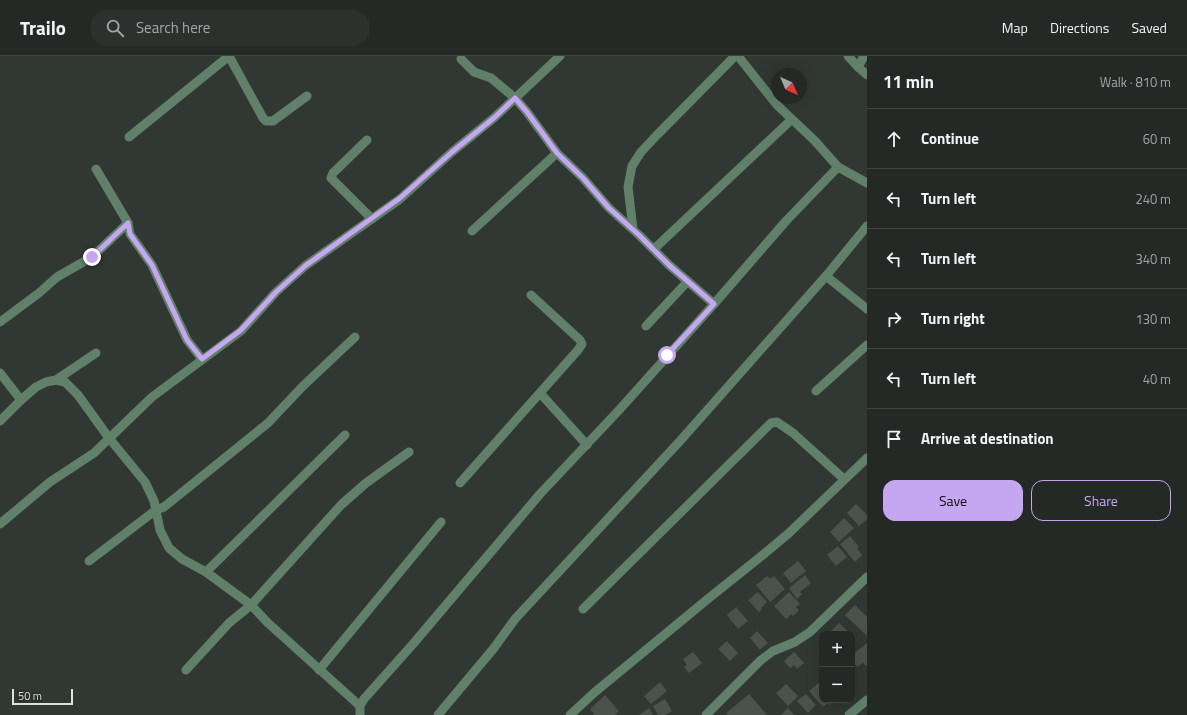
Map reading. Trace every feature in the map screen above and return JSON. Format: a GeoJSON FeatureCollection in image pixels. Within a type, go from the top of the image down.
{"type":"FeatureCollection","features":[{"type":"Feature","properties":{"kind":"street"},"geometry":{"type":"LineString","coordinates":[[129,137],[229,56],[266,121],[273,121],[307,96]]}},
{"type":"Feature","properties":{"kind":"street"},"geometry":{"type":"LineString","coordinates":[[0,524],[50,482],[94,453],[152,397],[241,330],[276,292],[305,266],[400,198],[452,152],[495,117],[560,56]]}},
{"type":"Feature","properties":{"kind":"street"},"geometry":{"type":"LineString","coordinates":[[633,229],[628,187],[632,166],[641,152],[737,56],[777,105],[791,120],[815,141],[838,167],[867,183]]}},
{"type":"Feature","properties":{"kind":"street"},"geometry":{"type":"LineString","coordinates":[[848,56],[867,74]]}},
{"type":"Feature","properties":{"kind":"street"},"geometry":{"type":"LineString","coordinates":[[858,67],[864,56]]}},
{"type":"Feature","properties":{"kind":"street"},"geometry":{"type":"LineString","coordinates":[[461,59],[474,72],[491,78],[515,98],[557,153],[583,178],[609,208],[633,229],[669,265],[714,304]]}},
{"type":"Feature","properties":{"kind":"street"},"geometry":{"type":"LineString","coordinates":[[654,249],[791,120]]}},
{"type":"Feature","properties":{"kind":"street"},"geometry":{"type":"LineString","coordinates":[[367,140],[333,173],[331,178],[372,219]]}},
{"type":"Feature","properties":{"kind":"street"},"geometry":{"type":"LineString","coordinates":[[472,231],[557,153]]}},
{"type":"Feature","properties":{"kind":"street"},"geometry":{"type":"LineString","coordinates":[[56,380],[65,382],[78,395],[109,438],[144,482],[154,501],[160,530],[169,548],[182,559],[206,572],[251,605],[360,711],[364,699],[413,644],[535,500],[587,445],[714,304],[786,221],[838,167]]}},
{"type":"Feature","properties":{"kind":"street"},"geometry":{"type":"LineString","coordinates":[[96,169],[128,223],[130,234],[152,265],[187,340],[202,359]]}},
{"type":"Feature","properties":{"kind":"street"},"geometry":{"type":"LineString","coordinates":[[0,322],[58,277],[92,257],[128,223]]}},
{"type":"Feature","properties":{"kind":"street"},"geometry":{"type":"LineString","coordinates":[[438,715],[494,648],[515,619],[680,441],[826,276],[867,226]]}},
{"type":"Feature","properties":{"kind":"street"},"geometry":{"type":"LineString","coordinates":[[826,276],[867,309]]}},
{"type":"Feature","properties":{"kind":"street"},"geometry":{"type":"LineString","coordinates":[[646,326],[688,281]]}},
{"type":"Feature","properties":{"kind":"street"},"geometry":{"type":"LineString","coordinates":[[460,483],[582,344],[580,340],[531,296]]}},
{"type":"Feature","properties":{"kind":"street"},"geometry":{"type":"LineString","coordinates":[[89,561],[156,510],[164,507],[268,423],[302,387],[354,337]]}},
{"type":"Feature","properties":{"kind":"street"},"geometry":{"type":"LineString","coordinates":[[816,390],[867,345]]}},
{"type":"Feature","properties":{"kind":"street"},"geometry":{"type":"LineString","coordinates":[[0,421],[36,387],[46,382],[56,380],[96,353]]}},
{"type":"Feature","properties":{"kind":"street"},"geometry":{"type":"LineString","coordinates":[[0,373],[21,400]]}},
{"type":"Feature","properties":{"kind":"street"},"geometry":{"type":"LineString","coordinates":[[540,393],[587,445]]}},
{"type":"Feature","properties":{"kind":"street"},"geometry":{"type":"LineString","coordinates":[[583,609],[772,423],[777,422],[793,433],[844,479]]}},
{"type":"Feature","properties":{"kind":"street"},"geometry":{"type":"LineString","coordinates":[[206,572],[345,435]]}},
{"type":"Feature","properties":{"kind":"street"},"geometry":{"type":"LineString","coordinates":[[186,670],[229,623],[251,605],[342,505],[366,483],[409,452]]}},
{"type":"Feature","properties":{"kind":"street"},"geometry":{"type":"LineString","coordinates":[[570,715],[590,696],[697,607],[789,533],[867,458]]}},
{"type":"Feature","properties":{"kind":"street"},"geometry":{"type":"LineString","coordinates":[[319,670],[441,522]]}},
{"type":"Feature","properties":{"kind":"street"},"geometry":{"type":"LineString","coordinates":[[706,715],[761,660],[774,651],[795,642],[810,632],[867,577]]}},
{"type":"Feature","properties":{"kind":"street"},"geometry":{"type":"LineString","coordinates":[[849,715],[867,700]]}},
{"type":"Feature","properties":{"kind":"building"},"geometry":{"type":"Polygon","coordinates":[[[856,504],[867,515],[867,519],[859,526],[847,513],[856,504]]]}},
{"type":"Feature","properties":{"kind":"building"},"geometry":{"type":"Polygon","coordinates":[[[844,518],[854,528],[839,542],[830,532],[844,518]]]}},
{"type":"Feature","properties":{"kind":"building"},"geometry":{"type":"Polygon","coordinates":[[[850,536],[859,547],[857,548],[862,555],[855,562],[840,544],[850,536]]]}},
{"type":"Feature","properties":{"kind":"building"},"geometry":{"type":"Polygon","coordinates":[[[838,546],[847,557],[836,566],[827,555],[838,546]]]}},
{"type":"Feature","properties":{"kind":"building"},"geometry":{"type":"Polygon","coordinates":[[[798,561],[806,571],[791,583],[783,573],[798,561]]]}},
{"type":"Feature","properties":{"kind":"building"},"geometry":{"type":"Polygon","coordinates":[[[805,575],[811,583],[800,592],[802,594],[797,599],[789,588],[805,575]]]}},
{"type":"Feature","properties":{"kind":"building"},"geometry":{"type":"Polygon","coordinates":[[[767,576],[770,579],[774,576],[785,589],[770,602],[756,585],[767,576]]]}},
{"type":"Feature","properties":{"kind":"building"},"geometry":{"type":"Polygon","coordinates":[[[758,592],[767,602],[759,612],[748,600],[758,592]]]}},
{"type":"Feature","properties":{"kind":"building"},"geometry":{"type":"Polygon","coordinates":[[[789,592],[800,604],[796,607],[799,610],[793,616],[791,614],[786,619],[774,606],[789,592]]]}},
{"type":"Feature","properties":{"kind":"building"},"geometry":{"type":"Polygon","coordinates":[[[855,605],[867,617],[867,636],[845,615],[855,605]]]}},
{"type":"Feature","properties":{"kind":"building"},"geometry":{"type":"Polygon","coordinates":[[[736,607],[748,621],[738,629],[727,615],[736,607]]]}},
{"type":"Feature","properties":{"kind":"building"},"geometry":{"type":"Polygon","coordinates":[[[839,623],[847,631],[831,631],[839,623]]]}},
{"type":"Feature","properties":{"kind":"building"},"geometry":{"type":"Polygon","coordinates":[[[757,631],[768,643],[760,650],[750,638],[757,631]]]}},
{"type":"Feature","properties":{"kind":"building"},"geometry":{"type":"Polygon","coordinates":[[[727,641],[738,653],[730,661],[718,649],[727,641]]]}},
{"type":"Feature","properties":{"kind":"building"},"geometry":{"type":"Polygon","coordinates":[[[867,643],[866,666],[863,663],[857,667],[855,664],[855,653],[867,643]]]}},
{"type":"Feature","properties":{"kind":"building"},"geometry":{"type":"Polygon","coordinates":[[[693,652],[702,663],[689,673],[684,667],[687,665],[683,659],[693,652]]]}},
{"type":"Feature","properties":{"kind":"building"},"geometry":{"type":"Polygon","coordinates":[[[794,652],[804,663],[797,669],[794,665],[790,668],[784,661],[794,652]]]}},
{"type":"Feature","properties":{"kind":"building"},"geometry":{"type":"Polygon","coordinates":[[[660,682],[667,691],[651,704],[644,696],[660,682]]]}},
{"type":"Feature","properties":{"kind":"building"},"geometry":{"type":"Polygon","coordinates":[[[819,683],[819,702],[809,691],[819,683]]]}},
{"type":"Feature","properties":{"kind":"building"},"geometry":{"type":"Polygon","coordinates":[[[786,684],[798,696],[788,706],[776,693],[786,684]]]}},
{"type":"Feature","properties":{"kind":"building"},"geometry":{"type":"Polygon","coordinates":[[[749,694],[767,715],[728,715],[726,713],[749,694]]]}},
{"type":"Feature","properties":{"kind":"building"},"geometry":{"type":"Polygon","coordinates":[[[806,694],[816,705],[808,713],[797,701],[806,694]]]}},
{"type":"Feature","properties":{"kind":"building"},"geometry":{"type":"Polygon","coordinates":[[[605,695],[619,711],[615,715],[593,715],[594,714],[590,709],[605,695]]]}},
{"type":"Feature","properties":{"kind":"building"},"geometry":{"type":"Polygon","coordinates":[[[665,699],[672,711],[665,715],[658,715],[653,706],[665,699]]]}},
{"type":"Feature","properties":{"kind":"building"},"geometry":{"type":"Polygon","coordinates":[[[820,703],[828,703],[823,707],[820,703]]]}},
{"type":"Feature","properties":{"kind":"building"},"geometry":{"type":"Polygon","coordinates":[[[649,708],[653,715],[639,715],[649,708]]]}},
{"type":"Feature","properties":{"kind":"building"},"geometry":{"type":"Polygon","coordinates":[[[788,708],[794,715],[781,715],[788,708]]]}},
{"type":"Feature","properties":{"kind":"route"},"geometry":{"type":"LineString","coordinates":[[92,257],[128,223],[130,234],[152,265],[187,340],[202,359],[241,330],[276,292],[318,255],[337,244],[400,198],[452,152],[495,117],[515,98],[557,153],[583,178],[609,208],[654,249],[669,265],[714,304],[667,355]]}}]}
